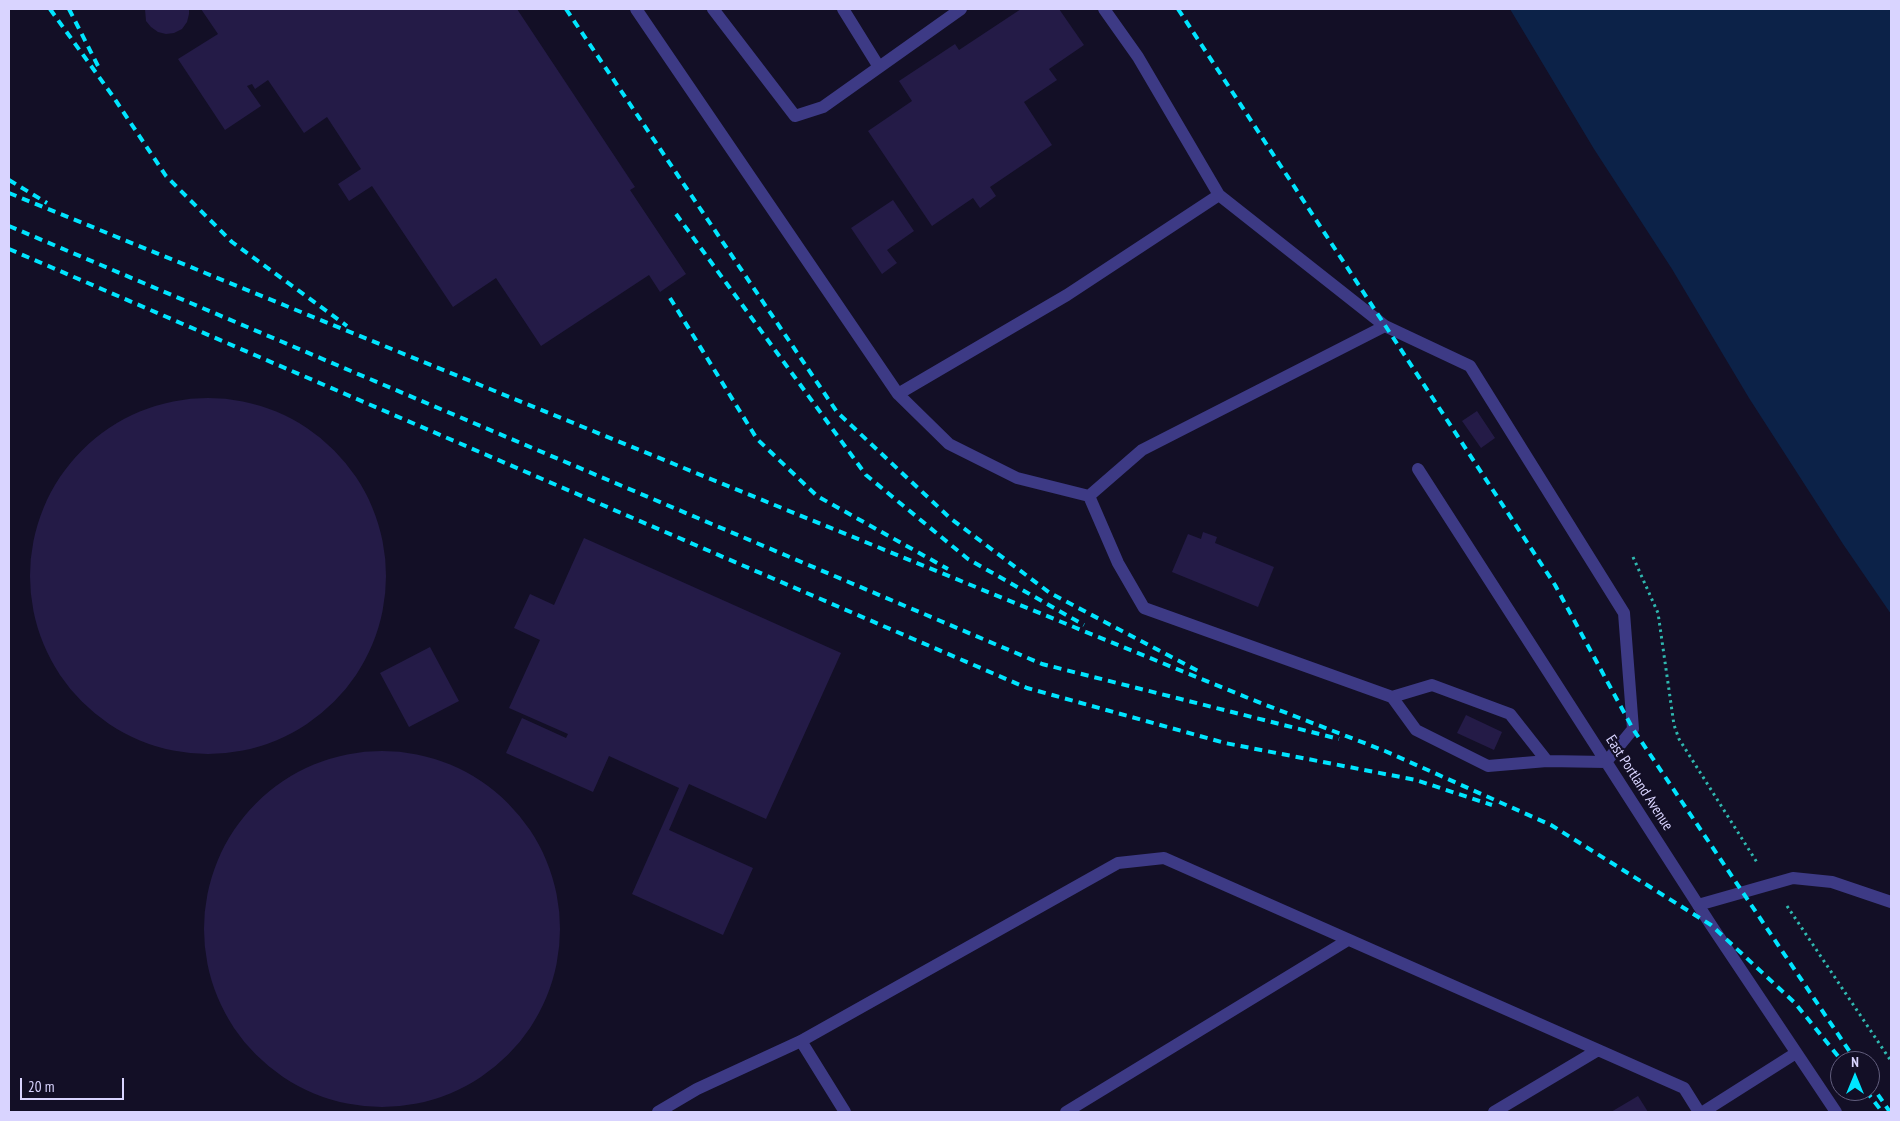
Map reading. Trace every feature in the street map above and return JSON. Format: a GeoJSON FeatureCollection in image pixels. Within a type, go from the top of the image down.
{"type":"FeatureCollection","features":[{"type":"Feature","properties":{"kind":"street"},"geometry":{"type":"LineString","coordinates":[[636,9],[898,394],[949,444],[1017,478],[1089,496]]}},
{"type":"Feature","properties":{"kind":"street"},"geometry":{"type":"LineString","coordinates":[[713,9],[795,116],[823,107],[957,10]]}},
{"type":"Feature","properties":{"kind":"street"},"geometry":{"type":"LineString","coordinates":[[843,9],[879,67]]}},
{"type":"Feature","properties":{"kind":"street"},"geometry":{"type":"LineString","coordinates":[[1089,496],[1118,563],[1144,608],[1392,697],[1416,730],[1488,766],[1547,761],[1606,762],[1633,729],[1624,613],[1470,366],[1385,326],[1219,195],[1138,57],[1104,9]]}},
{"type":"Feature","properties":{"kind":"street"},"geometry":{"type":"LineString","coordinates":[[898,394],[1067,294],[1219,195]]}},
{"type":"Feature","properties":{"kind":"street"},"geometry":{"type":"LineString","coordinates":[[1089,496],[1142,450],[1385,326]]}},
{"type":"Feature","properties":{"kind":"street","name":"East Portland Avenue"},"geometry":{"type":"LineString","coordinates":[[1418,468],[1698,905],[1836,1112]]}},
{"type":"Feature","properties":{"kind":"street"},"geometry":{"type":"LineString","coordinates":[[1392,697],[1432,685],[1510,714],[1547,761]]}},
{"type":"Feature","properties":{"kind":"street"},"geometry":{"type":"LineString","coordinates":[[658,1112],[696,1090],[800,1041],[1118,863],[1164,858],[1684,1088],[1699,1112]]}},
{"type":"Feature","properties":{"kind":"street"},"geometry":{"type":"LineString","coordinates":[[1698,905],[1792,878],[1832,882],[1891,902]]}},
{"type":"Feature","properties":{"kind":"street"},"geometry":{"type":"LineString","coordinates":[[1066,1112],[1348,940]]}},
{"type":"Feature","properties":{"kind":"street"},"geometry":{"type":"LineString","coordinates":[[800,1041],[845,1112]]}},
{"type":"Feature","properties":{"kind":"street"},"geometry":{"type":"LineString","coordinates":[[1494,1112],[1598,1050]]}},
{"type":"Feature","properties":{"kind":"street"},"geometry":{"type":"LineString","coordinates":[[1703,1112],[1796,1053]]}},
{"type":"Feature","properties":{"kind":"path"},"geometry":{"type":"LineString","coordinates":[[1633,557],[1658,613],[1674,725],[1679,738],[1744,844]]}},
{"type":"Feature","properties":{"kind":"path"},"geometry":{"type":"LineString","coordinates":[[1812,942],[1891,1061]]}},
{"type":"Feature","properties":{"kind":"water"},"geometry":{"type":"Polygon","coordinates":[[[1510,9],[1891,9],[1891,614],[1843,544],[1749,398],[1672,269],[1594,149],[1510,9]]]}},
{"type":"Feature","properties":{"kind":"building"},"geometry":{"type":"Polygon","coordinates":[[[145,9],[189,9],[189,14],[187,22],[182,29],[166,34],[158,32],[151,27],[146,21],[145,9]]]}},
{"type":"Feature","properties":{"kind":"building"},"geometry":{"type":"Polygon","coordinates":[[[201,9],[517,9],[635,187],[630,190],[686,274],[660,292],[649,275],[541,346],[496,278],[453,307],[372,186],[349,201],[338,184],[361,169],[327,117],[304,133],[268,80],[255,89],[252,84],[247,86],[261,106],[225,130],[178,59],[218,34],[201,9]]]}},
{"type":"Feature","properties":{"kind":"building"},"geometry":{"type":"Polygon","coordinates":[[[1021,9],[1059,9],[1084,45],[1049,69],[1057,80],[1024,102],[1052,145],[990,187],[996,196],[980,208],[973,198],[932,226],[868,131],[912,101],[899,81],[955,44],[959,50],[1021,9]]]}},
{"type":"Feature","properties":{"kind":"building"},"geometry":{"type":"Polygon","coordinates":[[[893,200],[914,231],[887,250],[897,263],[882,274],[851,228],[893,200]]]}},
{"type":"Feature","properties":{"kind":"building"},"geometry":{"type":"Polygon","coordinates":[[[208,398],[243,402],[276,412],[307,428],[334,450],[356,477],[372,508],[382,541],[386,576],[382,611],[372,644],[356,675],[334,702],[307,724],[276,740],[243,750],[208,754],[173,750],[140,740],[109,724],[82,702],[60,675],[44,644],[34,611],[30,576],[34,541],[44,508],[60,477],[82,450],[109,428],[140,412],[173,402],[208,398]]]}},
{"type":"Feature","properties":{"kind":"building"},"geometry":{"type":"Polygon","coordinates":[[[1477,411],[1495,438],[1481,448],[1462,421],[1477,411]]]}},
{"type":"Feature","properties":{"kind":"building"},"geometry":{"type":"Polygon","coordinates":[[[1203,532],[1217,537],[1215,543],[1274,567],[1258,607],[1172,572],[1188,534],[1201,539],[1203,532]]]}},
{"type":"Feature","properties":{"kind":"building"},"geometry":{"type":"Polygon","coordinates":[[[584,538],[841,653],[766,819],[689,784],[669,830],[753,868],[723,935],[632,894],[679,788],[609,756],[593,792],[506,753],[522,718],[566,738],[568,734],[509,708],[540,640],[514,628],[530,594],[554,605],[584,538]]]}},
{"type":"Feature","properties":{"kind":"building"},"geometry":{"type":"Polygon","coordinates":[[[430,647],[459,701],[409,727],[380,673],[430,647]]]}},
{"type":"Feature","properties":{"kind":"building"},"geometry":{"type":"Polygon","coordinates":[[[1466,715],[1502,732],[1494,750],[1457,733],[1466,715]]]}},
{"type":"Feature","properties":{"kind":"building"},"geometry":{"type":"Polygon","coordinates":[[[382,751],[417,755],[450,765],[481,781],[508,803],[530,830],[546,861],[556,894],[560,929],[556,964],[546,997],[530,1028],[508,1055],[481,1077],[450,1093],[417,1103],[382,1107],[347,1103],[314,1093],[283,1077],[256,1055],[234,1028],[218,997],[208,964],[204,929],[208,894],[218,861],[234,830],[256,803],[283,781],[314,765],[347,755],[382,751]]]}},
{"type":"Feature","properties":{"kind":"building"},"geometry":{"type":"Polygon","coordinates":[[[1638,1096],[1648,1112],[1611,1112],[1638,1096]]]}},
{"type":"Feature","properties":{"kind":"railway"},"geometry":{"type":"LineString","coordinates":[[50,9],[112,95],[166,176],[232,242],[347,326]]}},
{"type":"Feature","properties":{"kind":"railway"},"geometry":{"type":"LineString","coordinates":[[69,9],[98,66]]}},
{"type":"Feature","properties":{"kind":"railway"},"geometry":{"type":"LineString","coordinates":[[566,9],[837,412],[950,518],[1050,593],[1198,671]]}},
{"type":"Feature","properties":{"kind":"railway"},"geometry":{"type":"LineString","coordinates":[[1178,9],[1555,585],[1633,729],[1849,1051]]}},
{"type":"Feature","properties":{"kind":"railway"},"geometry":{"type":"LineString","coordinates":[[9,180],[47,203]]}},
{"type":"Feature","properties":{"kind":"railway"},"geometry":{"type":"LineString","coordinates":[[9,193],[1253,700],[1385,751],[1551,825],[1711,925],[1795,1003],[1834,1051]]}},
{"type":"Feature","properties":{"kind":"railway"},"geometry":{"type":"LineString","coordinates":[[676,214],[866,475],[968,559],[1084,625]]}},
{"type":"Feature","properties":{"kind":"railway"},"geometry":{"type":"LineString","coordinates":[[9,226],[1042,664],[1339,739]]}},
{"type":"Feature","properties":{"kind":"railway"},"geometry":{"type":"LineString","coordinates":[[9,249],[1027,688],[1225,743],[1416,780],[1492,805]]}},
{"type":"Feature","properties":{"kind":"railway"},"geometry":{"type":"LineString","coordinates":[[670,298],[757,439],[817,496],[948,569]]}},
{"type":"Feature","properties":{"kind":"railway"},"geometry":{"type":"LineString","coordinates":[[1880,1098],[1890,1112]]}},
{"type":"Feature","properties":{"kind":"railway"},"geometry":{"type":"LineString","coordinates":[[1874,1101],[1880,1109]]}}]}
